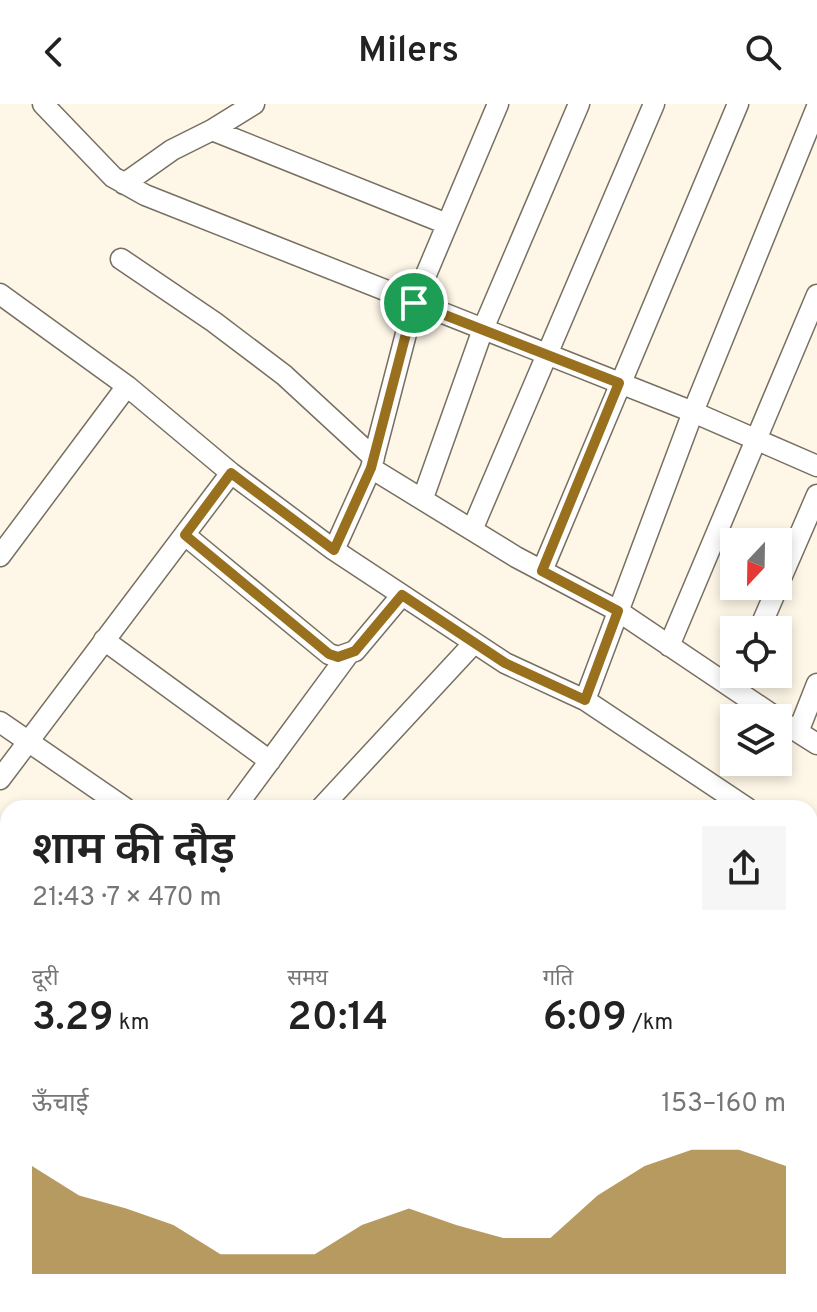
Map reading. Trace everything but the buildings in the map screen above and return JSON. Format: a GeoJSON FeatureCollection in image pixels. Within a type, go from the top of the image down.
{"type":"FeatureCollection","features":[{"type":"Feature","properties":{"kind":"street"},"geometry":{"type":"LineString","coordinates":[[43,104],[113,177],[124,184],[414,303],[693,412],[817,466]]}},
{"type":"Feature","properties":{"kind":"street"},"geometry":{"type":"LineString","coordinates":[[124,184],[172,150],[254,104]]}},
{"type":"Feature","properties":{"kind":"street"},"geometry":{"type":"LineString","coordinates":[[334,550],[373,463],[414,303],[498,104]]}},
{"type":"Feature","properties":{"kind":"street"},"geometry":{"type":"LineString","coordinates":[[423,498],[483,329],[579,104]]}},
{"type":"Feature","properties":{"kind":"street"},"geometry":{"type":"LineString","coordinates":[[472,530],[654,104]]}},
{"type":"Feature","properties":{"kind":"street"},"geometry":{"type":"LineString","coordinates":[[542,571],[738,104]]}},
{"type":"Feature","properties":{"kind":"street"},"geometry":{"type":"LineString","coordinates":[[585,700],[693,412],[817,107]]}},
{"type":"Feature","properties":{"kind":"street"},"geometry":{"type":"LineString","coordinates":[[212,130],[447,224]]}},
{"type":"Feature","properties":{"kind":"street"},"geometry":{"type":"LineString","coordinates":[[121,259],[214,322],[284,375],[373,463],[423,498],[472,530],[618,611],[669,646],[720,673]]}},
{"type":"Feature","properties":{"kind":"street"},"geometry":{"type":"LineString","coordinates":[[0,294],[127,386],[231,473],[334,550],[505,663],[585,700],[735,800]]}},
{"type":"Feature","properties":{"kind":"street"},"geometry":{"type":"LineString","coordinates":[[669,646],[817,295]]}},
{"type":"Feature","properties":{"kind":"street"},"geometry":{"type":"LineString","coordinates":[[0,556],[127,386]]}},
{"type":"Feature","properties":{"kind":"street"},"geometry":{"type":"LineString","coordinates":[[0,779],[231,473]]}},
{"type":"Feature","properties":{"kind":"street"},"geometry":{"type":"LineString","coordinates":[[792,553],[817,495]]}},
{"type":"Feature","properties":{"kind":"street"},"geometry":{"type":"LineString","coordinates":[[185,535],[329,654],[347,656]]}},
{"type":"Feature","properties":{"kind":"street"},"geometry":{"type":"LineString","coordinates":[[241,800],[347,656],[355,651],[402,595]]}},
{"type":"Feature","properties":{"kind":"street"},"geometry":{"type":"LineString","coordinates":[[104,640],[270,761]]}},
{"type":"Feature","properties":{"kind":"street"},"geometry":{"type":"LineString","coordinates":[[328,800],[474,643]]}},
{"type":"Feature","properties":{"kind":"street"},"geometry":{"type":"LineString","coordinates":[[798,732],[817,684]]}},
{"type":"Feature","properties":{"kind":"street"},"geometry":{"type":"LineString","coordinates":[[743,688],[761,704]]}},
{"type":"Feature","properties":{"kind":"street"},"geometry":{"type":"LineString","coordinates":[[0,722],[112,800]]}},
{"type":"Feature","properties":{"kind":"street"},"geometry":{"type":"LineString","coordinates":[[792,728],[817,744]]}},
{"type":"Feature","properties":{"kind":"route"},"geometry":{"type":"LineString","coordinates":[[414,303],[619,383],[542,571],[618,611],[585,700],[505,663],[402,595],[355,651],[347,656],[329,654],[185,535],[231,473],[334,550],[371,468],[414,303]]}}]}
